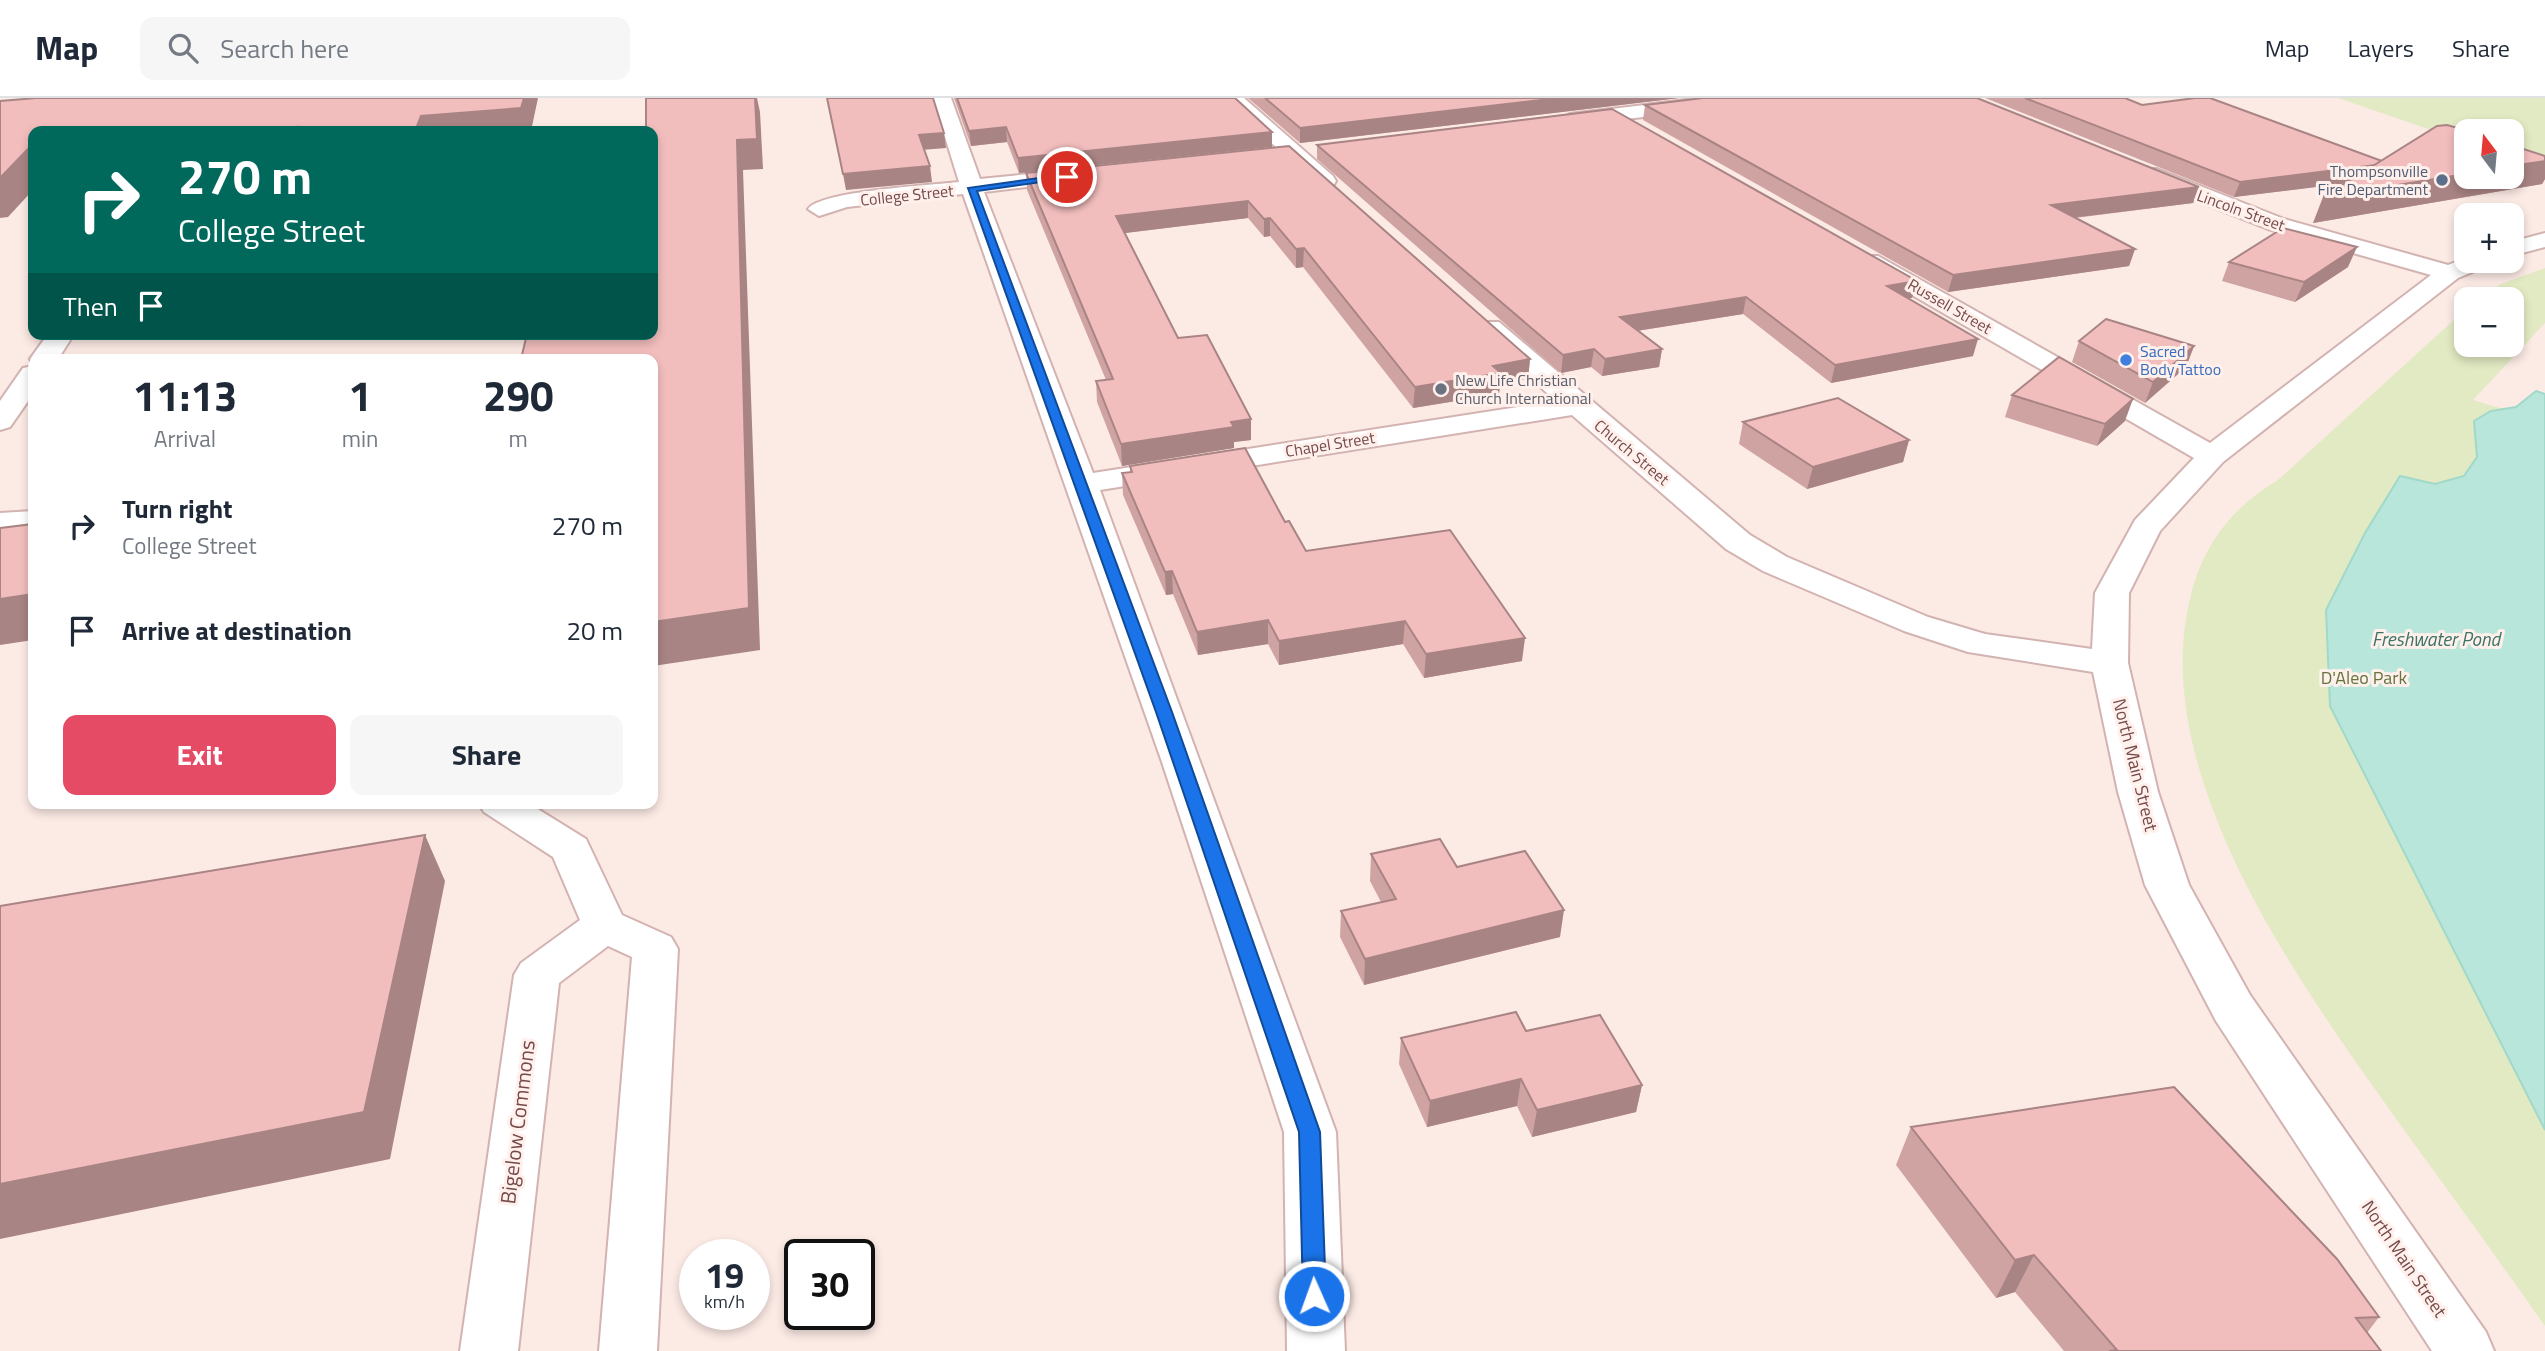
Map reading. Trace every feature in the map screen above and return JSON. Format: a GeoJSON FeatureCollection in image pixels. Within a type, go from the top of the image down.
{"type":"FeatureCollection","features":[{"type":"Feature","properties":{"kind":"street"},"geometry":{"type":"LineString","coordinates":[[942,98],[972,188],[1082,484],[1310,1132],[1316,1351]]}},
{"type":"Feature","properties":{"kind":"street"},"geometry":{"type":"LineString","coordinates":[[1233,98],[1341,195]]}},
{"type":"Feature","properties":{"kind":"street"},"geometry":{"type":"LineString","coordinates":[[1552,122],[1748,98]]}},
{"type":"Feature","properties":{"kind":"street"},"geometry":{"type":"LineString","coordinates":[[1616,115],[1646,132]]}},
{"type":"Feature","properties":{"kind":"street"},"geometry":{"type":"LineString","coordinates":[[1263,156],[1325,149]]}},
{"type":"Feature","properties":{"kind":"street","name":"Lincoln Street"},"geometry":{"type":"LineString","coordinates":[[2134,168],[2276,224],[2454,265]]}},
{"type":"Feature","properties":{"kind":"street","name":"College Street"},"geometry":{"type":"LineString","coordinates":[[818,209],[844,201],[1105,172]]}},
{"type":"Feature","properties":{"kind":"street"},"geometry":{"type":"LineString","coordinates":[[2524,246],[2545,240]]}},
{"type":"Feature","properties":{"kind":"street","name":"Russell Street"},"geometry":{"type":"LineString","coordinates":[[1848,248],[2212,456]]}},
{"type":"Feature","properties":{"kind":"street","name":"North Main Street"},"geometry":{"type":"LineString","coordinates":[[2456,273],[2212,456],[2146,527],[2112,593],[2110,663],[2138,792],[2167,885],[2233,1008],[2466,1351]]}},
{"type":"Feature","properties":{"kind":"street","name":"Church Street"},"geometry":{"type":"LineString","coordinates":[[1465,305],[1578,406],[1738,542],[1775,564],[1916,624],[1980,644],[2110,663]]}},
{"type":"Feature","properties":{"kind":"street"},"geometry":{"type":"LineString","coordinates":[[0,421],[28,381]]}},
{"type":"Feature","properties":{"kind":"street","name":"Chapel Street"},"geometry":{"type":"LineString","coordinates":[[1082,484],[1578,406]]}},
{"type":"Feature","properties":{"kind":"street"},"geometry":{"type":"LineString","coordinates":[[0,523],[28,521]]}},
{"type":"Feature","properties":{"kind":"street"},"geometry":{"type":"LineString","coordinates":[[507,809],[570,849],[604,925],[655,949],[628,1351]]}},
{"type":"Feature","properties":{"kind":"street","name":"Bigelow Commons"},"geometry":{"type":"LineString","coordinates":[[489,1351],[537,975],[604,925]]}},
{"type":"Feature","properties":{"kind":"green space"},"geometry":{"type":"Polygon","coordinates":[[[2338,98],[2545,98],[2545,170],[2524,163],[2524,119],[2454,119],[2454,138],[2338,98]]]}},
{"type":"Feature","properties":{"kind":"green space","name":"D'Aleo Park"},"geometry":{"type":"Polygon","coordinates":[[[2545,268],[2545,323],[2524,345],[2524,287],[2496,287],[2545,268]]]}},
{"type":"Feature","properties":{"kind":"green space","name":"D'Aleo Park"},"geometry":{"type":"Polygon","coordinates":[[[2454,320],[2454,357],[2513,357],[2473,400],[2545,422],[2545,1326],[2329,1022],[2286,955],[2247,885],[2214,813],[2192,741],[2183,669],[2190,599],[2202,562],[2221,530],[2247,503],[2278,480],[2454,320]]]}},
{"type":"Feature","properties":{"kind":"water","name":"Freshwater Pond"},"geometry":{"type":"Polygon","coordinates":[[[2536,391],[2545,394],[2545,1130],[2330,706],[2326,610],[2365,533],[2400,476],[2435,484],[2464,476],[2477,457],[2474,421],[2491,411],[2516,407],[2536,391]]]}},
{"type":"Feature","properties":{"kind":"building"},"geometry":{"type":"Polygon","coordinates":[[[36,98],[524,98],[521,108],[421,116],[417,126],[28,126],[28,149],[0,178],[0,101],[36,98]]]}},
{"type":"Feature","properties":{"kind":"building"},"geometry":{"type":"Polygon","coordinates":[[[646,98],[755,98],[757,139],[737,140],[749,608],[658,621],[658,354],[522,354],[526,340],[658,340],[658,126],[646,126],[646,98]]]}},
{"type":"Feature","properties":{"kind":"building"},"geometry":{"type":"Polygon","coordinates":[[[827,98],[933,98],[944,133],[919,135],[930,166],[843,174],[827,98]]]}},
{"type":"Feature","properties":{"kind":"building"},"geometry":{"type":"Polygon","coordinates":[[[957,98],[1235,98],[1272,132],[1018,158],[1006,127],[969,131],[957,98]]]}},
{"type":"Feature","properties":{"kind":"building"},"geometry":{"type":"Polygon","coordinates":[[[1265,98],[1559,98],[1300,128],[1265,98]]]}},
{"type":"Feature","properties":{"kind":"building"},"geometry":{"type":"Polygon","coordinates":[[[1703,98],[1977,98],[2199,187],[2051,205],[2135,249],[1953,275],[1645,105],[1703,98]]]}},
{"type":"Feature","properties":{"kind":"building"},"geometry":{"type":"Polygon","coordinates":[[[2025,98],[2125,98],[2142,105],[2210,98],[2382,161],[2376,165],[2240,182],[2025,98]]]}},
{"type":"Feature","properties":{"kind":"building"},"geometry":{"type":"Polygon","coordinates":[[[1612,109],[1917,281],[1887,286],[1978,339],[1835,365],[1746,297],[1620,317],[1662,349],[1605,359],[1594,349],[1563,355],[1317,145],[1612,109]]]}},
{"type":"Feature","properties":{"kind":"building"},"geometry":{"type":"Polygon","coordinates":[[[2437,126],[2454,127],[2454,176],[2323,197],[2437,126]]]}},
{"type":"Feature","properties":{"kind":"building"},"geometry":{"type":"Polygon","coordinates":[[[1289,146],[1530,359],[1493,366],[1501,373],[1415,387],[1304,248],[1296,249],[1270,218],[1264,219],[1248,201],[1116,216],[1178,338],[1207,335],[1251,419],[1231,422],[1234,427],[1121,444],[1096,381],[1113,379],[1026,173],[1289,146]]]}},
{"type":"Feature","properties":{"kind":"building"},"geometry":{"type":"Polygon","coordinates":[[[2524,149],[2545,156],[2545,161],[2524,164],[2524,149]]]}},
{"type":"Feature","properties":{"kind":"building"},"geometry":{"type":"Polygon","coordinates":[[[2283,228],[2357,247],[2304,282],[2229,262],[2283,228]]]}},
{"type":"Feature","properties":{"kind":"building"},"geometry":{"type":"Polygon","coordinates":[[[2106,319],[2194,346],[2153,382],[2079,341],[2106,319]]]}},
{"type":"Feature","properties":{"kind":"building"},"geometry":{"type":"Polygon","coordinates":[[[2059,357],[2133,399],[2105,424],[2012,395],[2059,357]]]}},
{"type":"Feature","properties":{"kind":"building"},"geometry":{"type":"Polygon","coordinates":[[[1838,398],[1909,440],[1813,467],[1743,422],[1838,398]]]}},
{"type":"Feature","properties":{"kind":"building"},"geometry":{"type":"Polygon","coordinates":[[[1245,448],[1285,522],[1289,521],[1306,551],[1450,530],[1525,638],[1426,654],[1405,621],[1279,641],[1268,620],[1197,632],[1172,571],[1165,572],[1122,473],[1132,472],[1130,466],[1245,448]]]}},
{"type":"Feature","properties":{"kind":"building"},"geometry":{"type":"Polygon","coordinates":[[[28,525],[28,595],[0,599],[0,528],[28,525]]]}},
{"type":"Feature","properties":{"kind":"building"},"geometry":{"type":"Polygon","coordinates":[[[425,835],[364,1112],[0,1184],[0,906],[425,835]]]}},
{"type":"Feature","properties":{"kind":"building"},"geometry":{"type":"Polygon","coordinates":[[[1440,839],[1457,867],[1525,851],[1564,910],[1365,959],[1341,911],[1396,899],[1371,854],[1440,839]]]}},
{"type":"Feature","properties":{"kind":"building"},"geometry":{"type":"Polygon","coordinates":[[[1516,1012],[1526,1031],[1600,1015],[1642,1085],[1537,1110],[1521,1079],[1430,1101],[1401,1038],[1516,1012]]]}},
{"type":"Feature","properties":{"kind":"building"},"geometry":{"type":"Polygon","coordinates":[[[2174,1087],[2337,1259],[2379,1317],[2356,1318],[2381,1351],[2109,1351],[2117,1350],[2034,1255],[2015,1260],[1911,1127],[2174,1087]]]}},
{"type":"Feature","properties":{"kind":"place","name":"Thompsonville Fire Department"},"geometry":{"type":"Point","coordinates":[2442,180]}},
{"type":"Feature","properties":{"kind":"place","name":"Sacred Body Tattoo"},"geometry":{"type":"Point","coordinates":[2126,360]}},
{"type":"Feature","properties":{"kind":"place","name":"New Life Christian Church International"},"geometry":{"type":"Point","coordinates":[1441,389]}},
{"type":"Feature","properties":{"kind":"route"},"geometry":{"type":"LineString","coordinates":[[1067,177],[972,188],[1164,712],[1310,1132],[1314,1296]]}}]}
